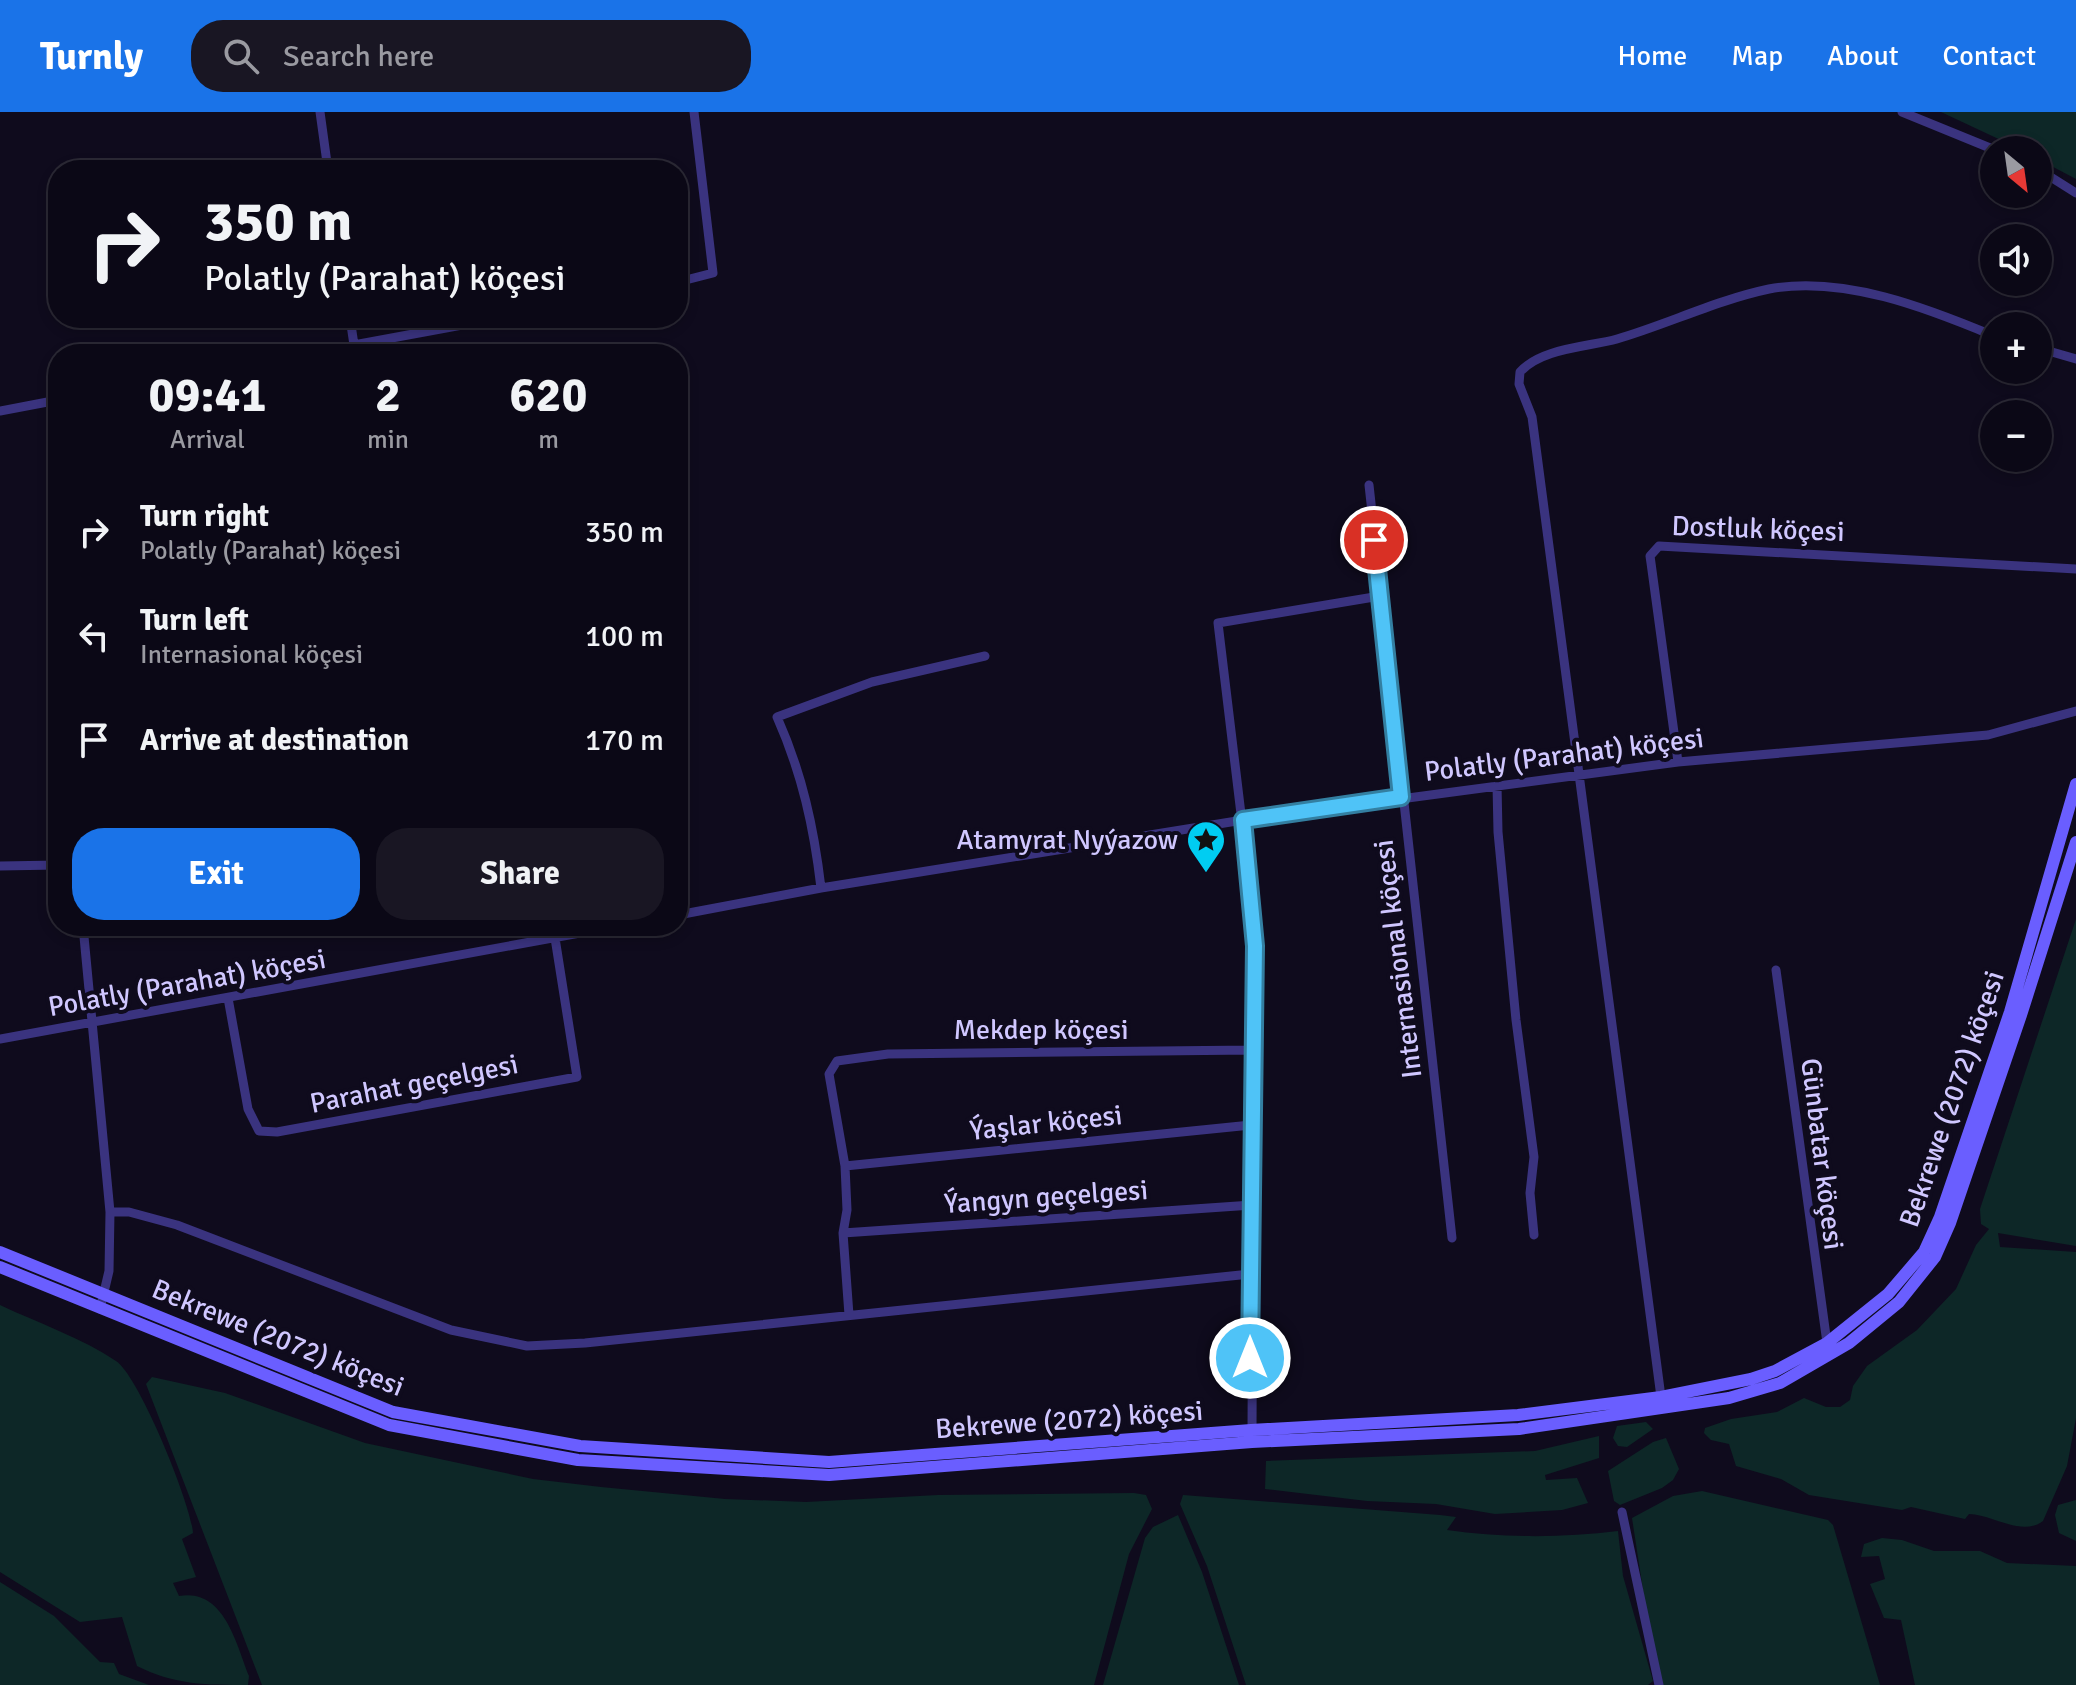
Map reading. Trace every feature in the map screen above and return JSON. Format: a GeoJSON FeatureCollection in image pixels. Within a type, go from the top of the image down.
{"type":"FeatureCollection","features":[{"type":"Feature","properties":{"kind":"main road","name":"Bekrewe (2072) köçesi"},"geometry":{"type":"LineString","coordinates":[[0,1267],[389,1425],[578,1460],[829,1475],[1518,1415],[1661,1397],[1751,1379],[1827,1343],[1908,1275],[1924,1252],[1940,1217],[2010,1012],[2076,784]]}},
{"type":"Feature","properties":{"kind":"main road","name":"Bekrewe (2072) köçesi"},"geometry":{"type":"LineString","coordinates":[[0,1252],[393,1412],[580,1446],[829,1462],[1252,1436],[1519,1429],[1729,1398],[1780,1383],[1849,1343],[1918,1282],[1940,1245],[2016,1030],[2076,842]]}},
{"type":"Feature","properties":{"kind":"street"},"geometry":{"type":"LineString","coordinates":[[320,112],[327,160]]}},
{"type":"Feature","properties":{"kind":"street"},"geometry":{"type":"LineString","coordinates":[[688,279],[713,273],[694,112]]}},
{"type":"Feature","properties":{"kind":"street"},"geometry":{"type":"LineString","coordinates":[[1902,112],[1980,144]]}},
{"type":"Feature","properties":{"kind":"street"},"geometry":{"type":"LineString","coordinates":[[2052,178],[2076,193]]}},
{"type":"Feature","properties":{"kind":"street"},"geometry":{"type":"LineString","coordinates":[[1661,1397],[1532,417],[1519,384],[1524,367],[1540,359],[1635,333],[1750,294],[1790,287],[1854,291],[1913,306],[1980,331]]}},
{"type":"Feature","properties":{"kind":"street"},"geometry":{"type":"LineString","coordinates":[[359,344],[446,328]]}},
{"type":"Feature","properties":{"kind":"street"},"geometry":{"type":"LineString","coordinates":[[2065,355],[2076,349]]}},
{"type":"Feature","properties":{"kind":"street"},"geometry":{"type":"LineString","coordinates":[[2052,352],[2076,359]]}},
{"type":"Feature","properties":{"kind":"street"},"geometry":{"type":"LineString","coordinates":[[0,411],[48,402]]}},
{"type":"Feature","properties":{"kind":"street","name":"Internasional köçesi"},"geometry":{"type":"LineString","coordinates":[[1369,485],[1452,1238]]}},
{"type":"Feature","properties":{"kind":"street","name":"Dostluk köçesi"},"geometry":{"type":"LineString","coordinates":[[1678,762],[1650,556],[1659,546],[2076,569]]}},
{"type":"Feature","properties":{"kind":"street"},"geometry":{"type":"LineString","coordinates":[[1252,1436],[1250,1274],[1254,922],[1218,623],[1380,596]]}},
{"type":"Feature","properties":{"kind":"street"},"geometry":{"type":"LineString","coordinates":[[821,888],[809,808],[791,747],[777,717],[872,682],[985,656]]}},
{"type":"Feature","properties":{"kind":"street","name":"Polatly (Parahat) köçesi"},"geometry":{"type":"LineString","coordinates":[[688,913],[821,888],[1243,820],[1678,762],[1988,735],[2076,711]]}},
{"type":"Feature","properties":{"kind":"street"},"geometry":{"type":"LineString","coordinates":[[1497,785],[1498,832],[1514,1004],[1534,1157],[1530,1193],[1534,1235]]}},
{"type":"Feature","properties":{"kind":"street"},"geometry":{"type":"LineString","coordinates":[[0,866],[48,865]]}},
{"type":"Feature","properties":{"kind":"street"},"geometry":{"type":"LineString","coordinates":[[84,936],[110,1212],[105,1295],[100,1309]]}},
{"type":"Feature","properties":{"kind":"street","name":"Polatly (Parahat) köçesi"},"geometry":{"type":"LineString","coordinates":[[0,1039],[566,936]]}},
{"type":"Feature","properties":{"kind":"street","name":"Parahat geçelgesi"},"geometry":{"type":"LineString","coordinates":[[228,998],[248,1109],[259,1131],[277,1132],[577,1077],[555,938]]}},
{"type":"Feature","properties":{"kind":"street","name":"Günbatar köçesi"},"geometry":{"type":"LineString","coordinates":[[1776,970],[1827,1343]]}},
{"type":"Feature","properties":{"kind":"street","name":"Mekdep köçesi"},"geometry":{"type":"LineString","coordinates":[[845,1166],[829,1074],[831,1065],[844,1059],[875,1055],[1252,1050]]}},
{"type":"Feature","properties":{"kind":"street","name":"Ýaşlar köçesi"},"geometry":{"type":"LineString","coordinates":[[845,1166],[1251,1125]]}},
{"type":"Feature","properties":{"kind":"street"},"geometry":{"type":"LineString","coordinates":[[845,1166],[847,1210],[843,1233],[849,1315]]}},
{"type":"Feature","properties":{"kind":"street","name":"Ýangyn geçelgesi"},"geometry":{"type":"LineString","coordinates":[[843,1233],[1252,1205]]}},
{"type":"Feature","properties":{"kind":"street"},"geometry":{"type":"LineString","coordinates":[[110,1212],[129,1212],[177,1225],[419,1319],[504,1344],[585,1343],[1250,1274]]}},
{"type":"Feature","properties":{"kind":"street"},"geometry":{"type":"LineString","coordinates":[[1622,1512],[1659,1685]]}},
{"type":"Feature","properties":{"kind":"green space"},"geometry":{"type":"Polygon","coordinates":[[[1941,112],[2076,112],[2076,179],[2052,166],[2052,136],[1992,136],[1941,112]]]}},
{"type":"Feature","properties":{"kind":"green space"},"geometry":{"type":"Polygon","coordinates":[[[2076,919],[2076,1246],[1998,1233],[2000,1247],[2076,1252],[2076,1418],[2067,1466],[2043,1521],[2026,1527],[2017,1526],[1978,1515],[1969,1514],[1965,1519],[1911,1507],[1902,1510],[1809,1495],[1781,1479],[1736,1466],[1729,1444],[1711,1440],[1704,1433],[1705,1428],[1731,1419],[1777,1412],[1804,1398],[1826,1407],[1840,1407],[1850,1400],[1853,1386],[1867,1366],[1917,1330],[1956,1289],[1976,1245],[1989,1229],[1981,1224],[1980,1209],[2076,919]]]}},
{"type":"Feature","properties":{"kind":"green space"},"geometry":{"type":"Polygon","coordinates":[[[0,1305],[89,1345],[116,1361],[126,1372],[150,1414],[190,1518],[193,1533],[182,1539],[196,1577],[173,1583],[179,1596],[207,1600],[226,1621],[249,1676],[248,1685],[191,1683],[137,1666],[122,1617],[80,1622],[0,1572],[0,1305]]]}},
{"type":"Feature","properties":{"kind":"green space"},"geometry":{"type":"Polygon","coordinates":[[[152,1377],[225,1393],[365,1443],[533,1479],[725,1499],[806,1502],[938,1495],[1134,1493],[1146,1495],[1152,1509],[1129,1554],[1094,1685],[262,1685],[146,1384],[152,1377]]]}},
{"type":"Feature","properties":{"kind":"green space"},"geometry":{"type":"Polygon","coordinates":[[[1646,1422],[1653,1429],[1627,1447],[1618,1446],[1613,1438],[1617,1426],[1646,1422]]]}},
{"type":"Feature","properties":{"kind":"green space"},"geometry":{"type":"Polygon","coordinates":[[[1599,1436],[1599,1458],[1545,1475],[1546,1480],[1577,1478],[1588,1503],[1562,1510],[1495,1514],[1436,1504],[1367,1501],[1265,1489],[1266,1461],[1535,1451],[1599,1436]]]}},
{"type":"Feature","properties":{"kind":"green space"},"geometry":{"type":"Polygon","coordinates":[[[1666,1438],[1679,1469],[1673,1480],[1662,1488],[1620,1505],[1614,1501],[1608,1471],[1653,1442],[1666,1438]]]}},
{"type":"Feature","properties":{"kind":"green space"},"geometry":{"type":"Polygon","coordinates":[[[1702,1491],[1828,1520],[1833,1525],[1880,1685],[1663,1685],[1647,1616],[1632,1518],[1673,1496],[1702,1491]]]}},
{"type":"Feature","properties":{"kind":"green space"},"geometry":{"type":"Polygon","coordinates":[[[1183,1495],[1456,1517],[1447,1530],[1489,1535],[1554,1536],[1618,1531],[1623,1576],[1653,1681],[1648,1685],[1246,1685],[1207,1566],[1180,1504],[1183,1495]]]}},
{"type":"Feature","properties":{"kind":"green space"},"geometry":{"type":"Polygon","coordinates":[[[2076,1500],[2076,1541],[2059,1533],[2055,1515],[2058,1505],[2076,1500]]]}},
{"type":"Feature","properties":{"kind":"green space"},"geometry":{"type":"Polygon","coordinates":[[[1178,1515],[1202,1572],[1239,1685],[1103,1685],[1145,1538],[1153,1527],[1178,1515]]]}},
{"type":"Feature","properties":{"kind":"green space"},"geometry":{"type":"Polygon","coordinates":[[[1882,1538],[1902,1540],[1934,1551],[1980,1551],[2007,1563],[2076,1566],[2076,1685],[1915,1685],[1901,1620],[1884,1618],[1870,1584],[1885,1579],[1879,1556],[1861,1557],[1864,1544],[1882,1538]]]}},
{"type":"Feature","properties":{"kind":"green space"},"geometry":{"type":"Polygon","coordinates":[[[0,1582],[54,1616],[100,1662],[114,1663],[119,1674],[149,1685],[0,1685],[0,1582]]]}},
{"type":"Feature","properties":{"kind":"place","name":"Atamyrat Nyýazow"},"geometry":{"type":"Point","coordinates":[1206,874]}},
{"type":"Feature","properties":{"kind":"route"},"geometry":{"type":"LineString","coordinates":[[1250,1358],[1255,946],[1243,820],[1401,797],[1374,540]]}}]}
